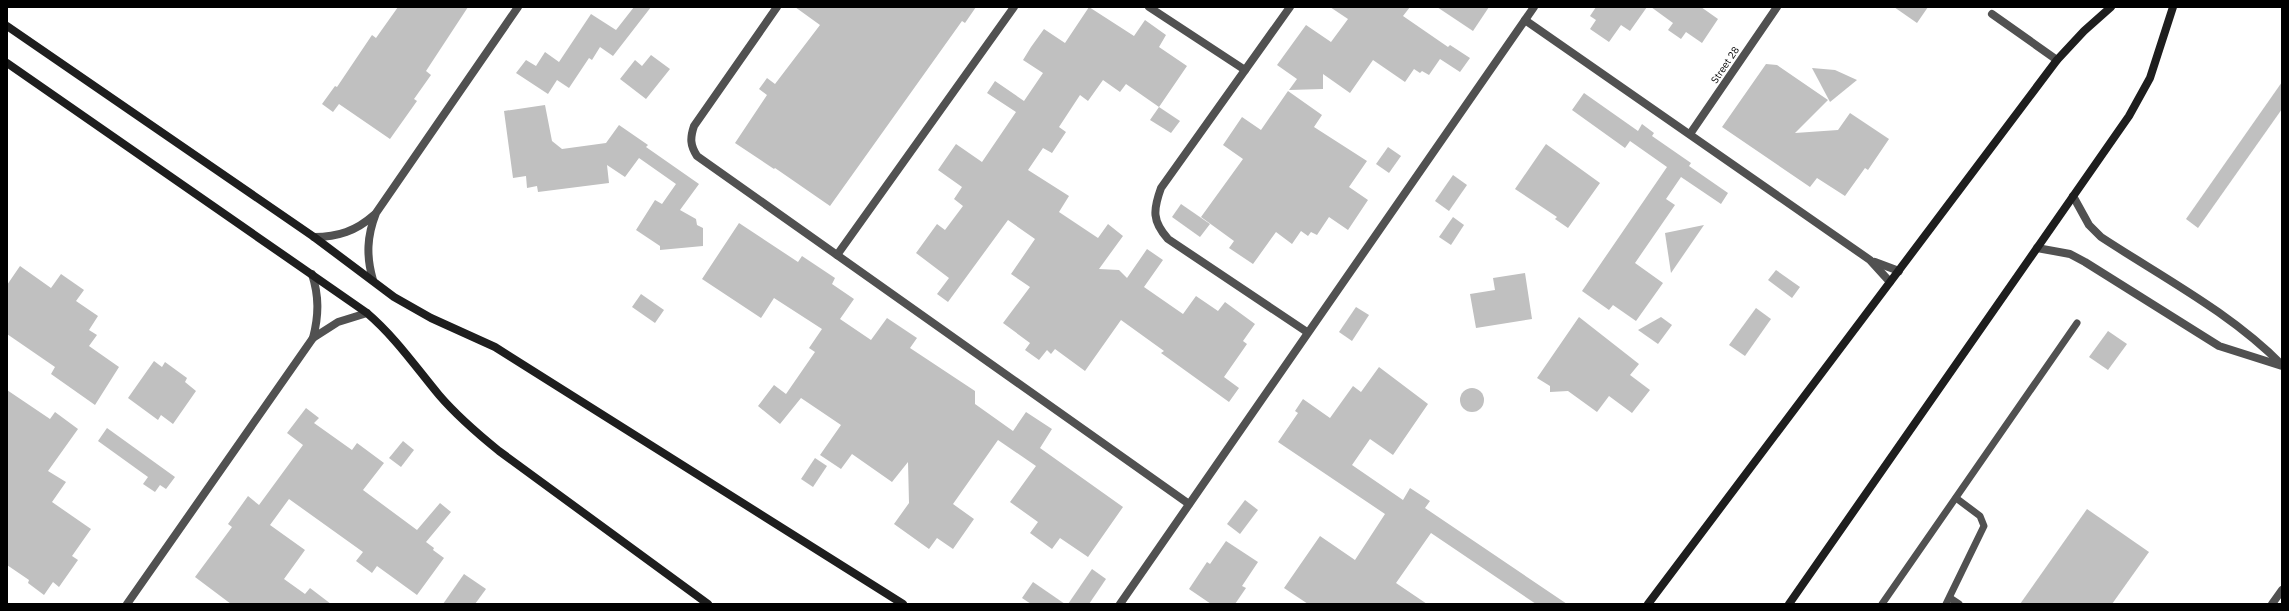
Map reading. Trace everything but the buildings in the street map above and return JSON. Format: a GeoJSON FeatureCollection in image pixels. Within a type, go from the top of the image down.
{"type":"FeatureCollection","features":[{"type":"Feature","properties":{"kind":"main road"},"geometry":{"type":"LineString","coordinates":[[1648,604],[2057,60],[2084,30],[2111,7]]}},
{"type":"Feature","properties":{"kind":"main road"},"geometry":{"type":"LineString","coordinates":[[1789,604],[2073,196],[2140,97],[2158,58],[2173,7]]}},
{"type":"Feature","properties":{"kind":"main road"},"geometry":{"type":"LineString","coordinates":[[7,26],[314,237],[417,311],[495,347],[903,604]]}},
{"type":"Feature","properties":{"kind":"main road"},"geometry":{"type":"LineString","coordinates":[[7,63],[366,313],[398,343],[440,396],[478,434],[499,452],[708,604]]}},
{"type":"Feature","properties":{"kind":"street"},"geometry":{"type":"LineString","coordinates":[[372,280],[368,263],[367,246],[370,229],[376,213],[518,7]]}},
{"type":"Feature","properties":{"kind":"street"},"geometry":{"type":"LineString","coordinates":[[777,7],[694,126],[690,136],[691,147],[696,156],[1189,504]]}},
{"type":"Feature","properties":{"kind":"street"},"geometry":{"type":"LineString","coordinates":[[837,255],[1014,7]]}},
{"type":"Feature","properties":{"kind":"street"},"geometry":{"type":"LineString","coordinates":[[1149,7],[1245,70]]}},
{"type":"Feature","properties":{"kind":"street"},"geometry":{"type":"LineString","coordinates":[[1290,7],[1162,188],[1155,215],[1159,228],[1168,239],[1307,332]]}},
{"type":"Feature","properties":{"kind":"street"},"geometry":{"type":"LineString","coordinates":[[1120,604],[1307,332],[1534,7]]}},
{"type":"Feature","properties":{"kind":"street","name":"Street 28"},"geometry":{"type":"LineString","coordinates":[[1690,134],[1778,7]]}},
{"type":"Feature","properties":{"kind":"street"},"geometry":{"type":"LineString","coordinates":[[1992,14],[2057,60]]}},
{"type":"Feature","properties":{"kind":"street"},"geometry":{"type":"LineString","coordinates":[[1525,20],[1870,260],[1890,282]]}},
{"type":"Feature","properties":{"kind":"street"},"geometry":{"type":"LineString","coordinates":[[2073,196],[2089,225],[2101,237],[2232,322],[2260,344],[2282,366]]}},
{"type":"Feature","properties":{"kind":"street"},"geometry":{"type":"LineString","coordinates":[[314,237],[331,237],[348,232],[363,224],[376,213]]}},
{"type":"Feature","properties":{"kind":"street"},"geometry":{"type":"LineString","coordinates":[[2037,248],[2070,254],[2085,262],[2219,346],[2282,366]]}},
{"type":"Feature","properties":{"kind":"street"},"geometry":{"type":"LineString","coordinates":[[1870,260],[1899,271]]}},
{"type":"Feature","properties":{"kind":"street"},"geometry":{"type":"LineString","coordinates":[[312,274],[318,306],[313,338]]}},
{"type":"Feature","properties":{"kind":"street"},"geometry":{"type":"LineString","coordinates":[[127,604],[313,338],[338,322],[366,313]]}},
{"type":"Feature","properties":{"kind":"street"},"geometry":{"type":"LineString","coordinates":[[2272,604],[2282,590]]}},
{"type":"Feature","properties":{"kind":"lane"},"geometry":{"type":"LineString","coordinates":[[1882,604],[2077,323]]}},
{"type":"Feature","properties":{"kind":"lane"},"geometry":{"type":"LineString","coordinates":[[1956,498],[1980,516],[1984,526],[1948,601],[1959,604]]}}]}
